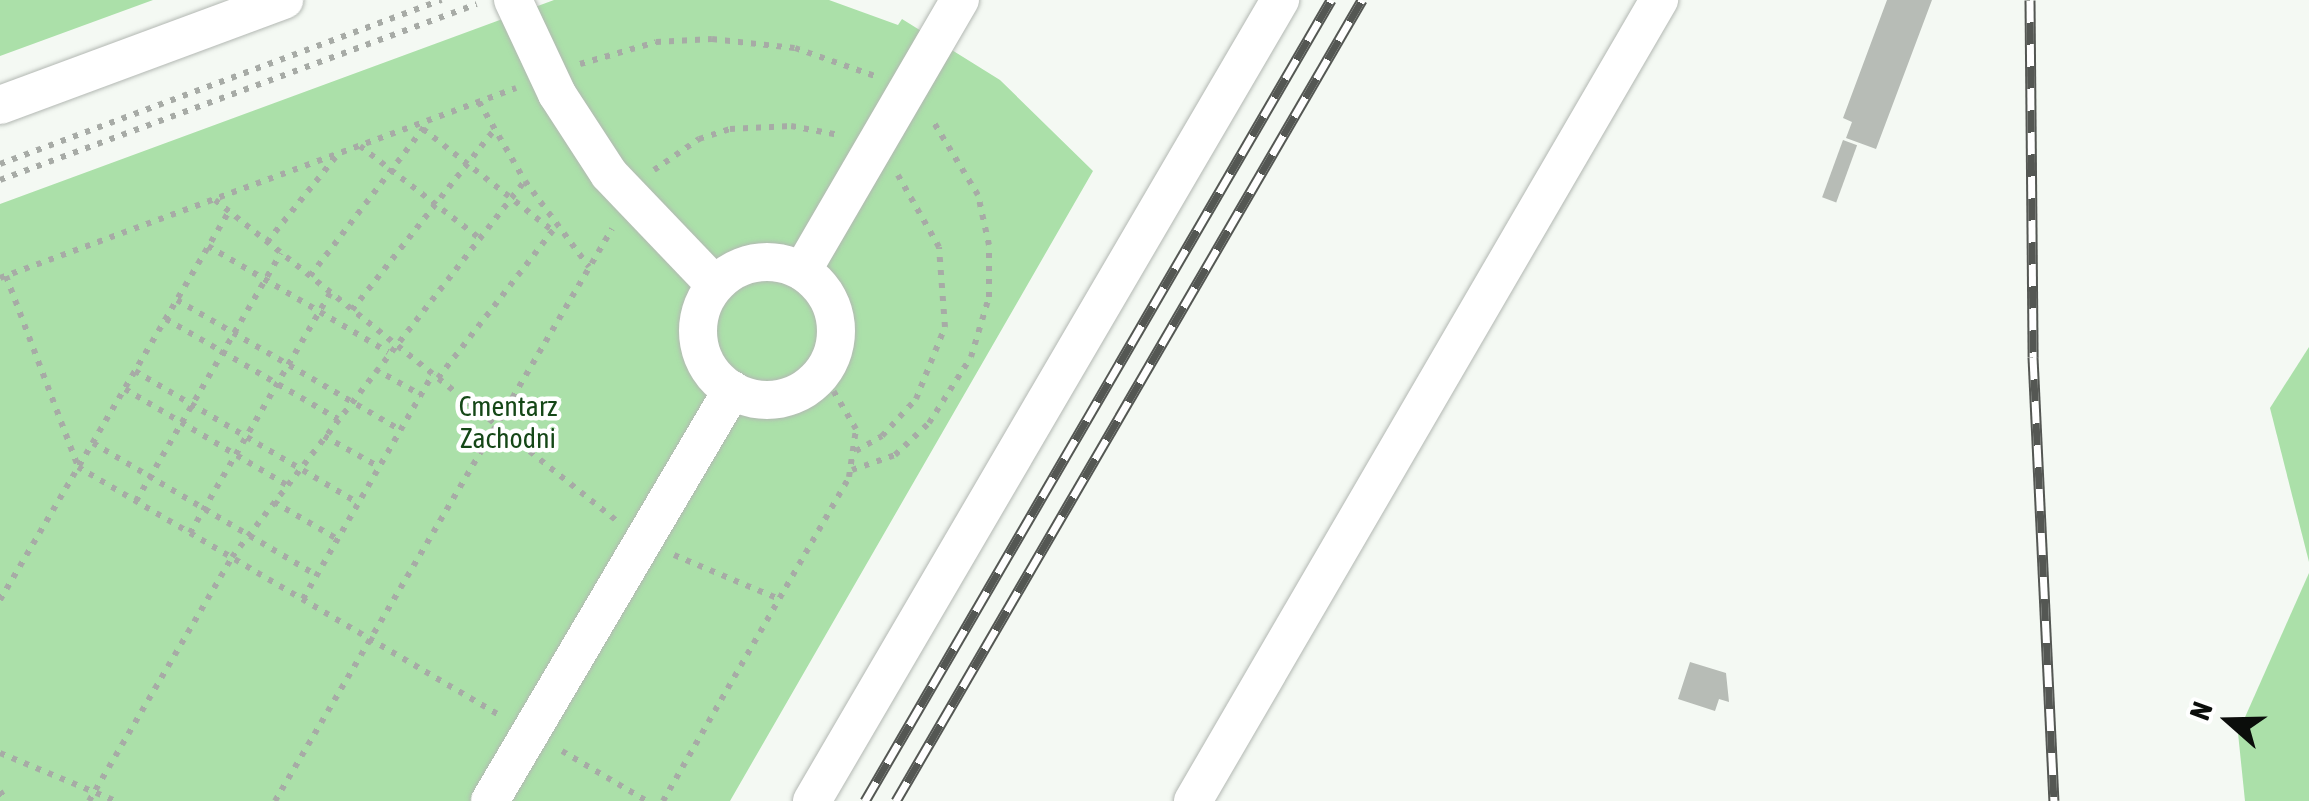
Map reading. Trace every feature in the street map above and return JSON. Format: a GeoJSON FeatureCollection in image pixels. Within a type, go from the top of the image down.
{"type":"FeatureCollection","features":[{"type":"Feature","properties":{"kind":"street"},"geometry":{"type":"LineString","coordinates":[[0,106],[284,0]]}},
{"type":"Feature","properties":{"kind":"street"},"geometry":{"type":"LineString","coordinates":[[513,0],[557,94],[630,200],[715,286]]}},
{"type":"Feature","properties":{"kind":"street"},"geometry":{"type":"LineString","coordinates":[[802,271],[960,0]]}},
{"type":"Feature","properties":{"kind":"street"},"geometry":{"type":"LineString","coordinates":[[812,801],[1280,0]]}},
{"type":"Feature","properties":{"kind":"street"},"geometry":{"type":"LineString","coordinates":[[1193,801],[1660,0]]}},
{"type":"Feature","properties":{"kind":"street"},"geometry":{"type":"LineString","coordinates":[[756,263],[802,271],[824,293],[835,322],[822,372],[785,397],[732,390],[710,370],[700,342],[701,312],[715,286],[756,263]]}},
{"type":"Feature","properties":{"kind":"street"},"geometry":{"type":"LineString","coordinates":[[490,801],[732,390]]}},
{"type":"Feature","properties":{"kind":"path"},"geometry":{"type":"LineString","coordinates":[[0,164],[441,0]]}},
{"type":"Feature","properties":{"kind":"path"},"geometry":{"type":"LineString","coordinates":[[0,180],[488,0]]}},
{"type":"Feature","properties":{"kind":"path"},"geometry":{"type":"LineString","coordinates":[[479,102],[555,228],[590,268]]}},
{"type":"Feature","properties":{"kind":"path"},"geometry":{"type":"LineString","coordinates":[[310,276],[430,120]]}},
{"type":"Feature","properties":{"kind":"path"},"geometry":{"type":"LineString","coordinates":[[423,129],[555,228]]}},
{"type":"Feature","properties":{"kind":"path"},"geometry":{"type":"LineString","coordinates":[[352,310],[495,129]]}},
{"type":"Feature","properties":{"kind":"path"},"geometry":{"type":"LineString","coordinates":[[276,801],[630,200],[669,158],[730,129],[811,129],[872,151],[909,187],[933,229],[945,327],[916,398],[882,436],[856,451]]}},
{"type":"Feature","properties":{"kind":"path"},"geometry":{"type":"LineString","coordinates":[[360,146],[479,238]]}},
{"type":"Feature","properties":{"kind":"path"},"geometry":{"type":"LineString","coordinates":[[267,242],[338,154]]}},
{"type":"Feature","properties":{"kind":"path"},"geometry":{"type":"LineString","coordinates":[[89,801],[232,558],[394,344],[525,182]]}},
{"type":"Feature","properties":{"kind":"path"},"geometry":{"type":"LineString","coordinates":[[214,200],[642,542],[779,599]]}},
{"type":"Feature","properties":{"kind":"path"},"geometry":{"type":"LineString","coordinates":[[0,600],[229,212]]}},
{"type":"Feature","properties":{"kind":"path"},"geometry":{"type":"LineString","coordinates":[[302,599],[421,395],[555,228]]}},
{"type":"Feature","properties":{"kind":"path"},"geometry":{"type":"LineString","coordinates":[[208,246],[388,352]]}},
{"type":"Feature","properties":{"kind":"path"},"geometry":{"type":"LineString","coordinates":[[136,500],[281,253]]}},
{"type":"Feature","properties":{"kind":"path"},"geometry":{"type":"LineString","coordinates":[[6,276],[78,467],[647,801]]}},
{"type":"Feature","properties":{"kind":"path"},"geometry":{"type":"LineString","coordinates":[[190,532],[330,293]]}},
{"type":"Feature","properties":{"kind":"path"},"geometry":{"type":"LineString","coordinates":[[177,300],[400,430]]}},
{"type":"Feature","properties":{"kind":"path"},"geometry":{"type":"LineString","coordinates":[[166,319],[338,419]]}},
{"type":"Feature","properties":{"kind":"path"},"geometry":{"type":"LineString","coordinates":[[375,369],[421,395]]}},
{"type":"Feature","properties":{"kind":"path"},"geometry":{"type":"LineString","coordinates":[[135,371],[358,503]]}},
{"type":"Feature","properties":{"kind":"path"},"geometry":{"type":"LineString","coordinates":[[663,801],[844,488],[856,451],[848,406],[822,372]]}},
{"type":"Feature","properties":{"kind":"path"},"geometry":{"type":"LineString","coordinates":[[124,390],[287,485]]}},
{"type":"Feature","properties":{"kind":"path"},"geometry":{"type":"LineString","coordinates":[[324,436],[378,467]]}},
{"type":"Feature","properties":{"kind":"path"},"geometry":{"type":"LineString","coordinates":[[93,443],[316,575]]}},
{"type":"Feature","properties":{"kind":"path"},"geometry":{"type":"LineString","coordinates":[[274,502],[337,539]]}},
{"type":"Feature","properties":{"kind":"path"},"geometry":{"type":"LineString","coordinates":[[0,753],[116,801]]}},
{"type":"Feature","properties":{"kind":"path"},"geometry":{"type":"LineString","coordinates":[[0,791],[6,801]]}},
{"type":"Feature","properties":{"kind":"green space"},"geometry":{"type":"Polygon","coordinates":[[[0,0],[153,0],[0,56],[0,0]]]}},
{"type":"Feature","properties":{"kind":"green space","name":"Cmentarz Zachodni"},"geometry":{"type":"Polygon","coordinates":[[[554,0],[829,0],[898,25],[902,19],[1000,80],[1093,171],[730,801],[0,801],[0,204],[554,0]]]}},
{"type":"Feature","properties":{"kind":"green space"},"geometry":{"type":"Polygon","coordinates":[[[2309,347],[2309,562],[2270,408],[2309,347]]]}},
{"type":"Feature","properties":{"kind":"green space"},"geometry":{"type":"Polygon","coordinates":[[[2309,573],[2309,801],[2245,801],[2238,733],[2309,573]]]}},
{"type":"Feature","properties":{"kind":"building"},"geometry":{"type":"Polygon","coordinates":[[[1887,0],[1932,0],[1876,149],[1846,138],[1852,122],[1843,118],[1887,0]]]}},
{"type":"Feature","properties":{"kind":"building"},"geometry":{"type":"Polygon","coordinates":[[[1843,140],[1857,145],[1836,202],[1822,197],[1843,140]]]}},
{"type":"Feature","properties":{"kind":"building"},"geometry":{"type":"Polygon","coordinates":[[[1690,662],[1726,673],[1729,702],[1719,699],[1715,711],[1678,699],[1690,662]]]}},
{"type":"Feature","properties":{"kind":"railway"},"geometry":{"type":"LineString","coordinates":[[865,801],[1331,0]]}},
{"type":"Feature","properties":{"kind":"railway"},"geometry":{"type":"LineString","coordinates":[[896,801],[1362,0]]}},
{"type":"Feature","properties":{"kind":"railway"},"geometry":{"type":"LineString","coordinates":[[2030,0],[2033,357],[2054,801]]}}]}
